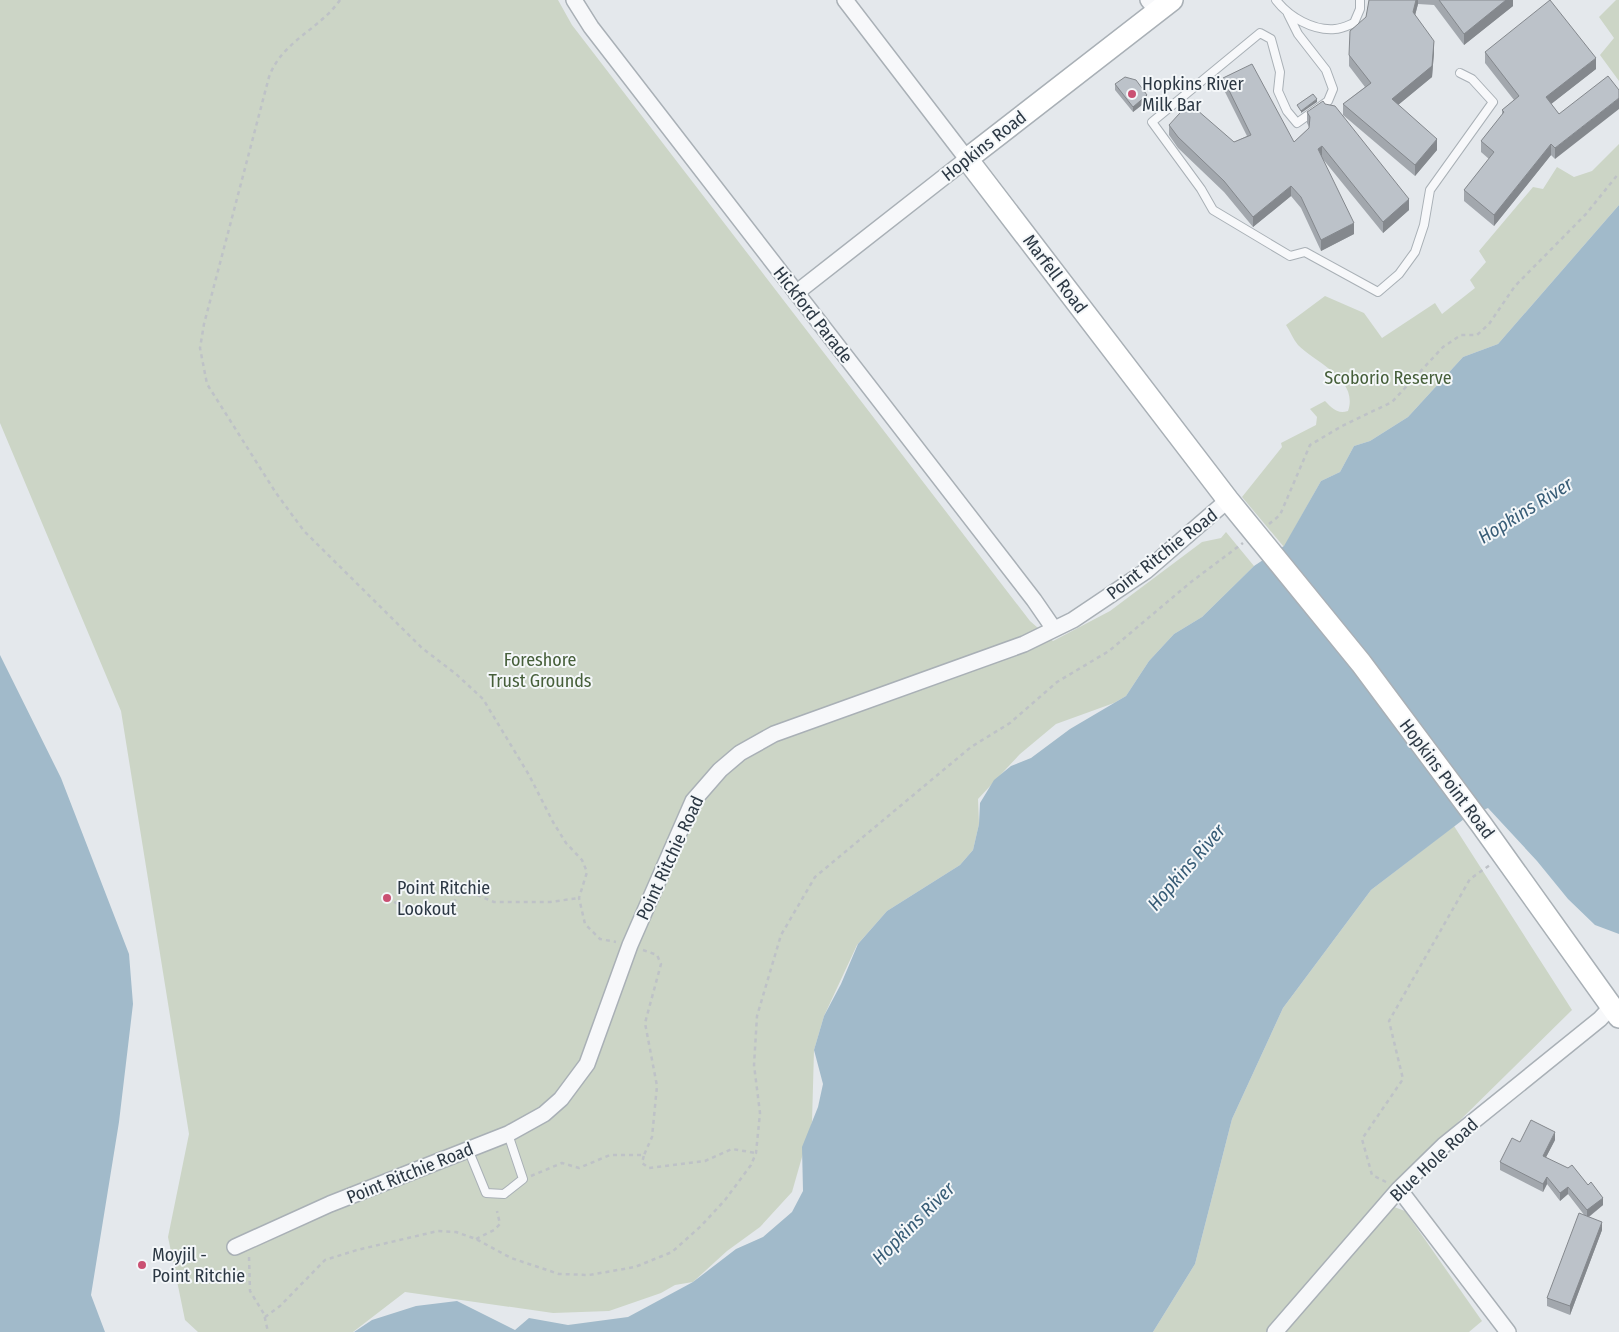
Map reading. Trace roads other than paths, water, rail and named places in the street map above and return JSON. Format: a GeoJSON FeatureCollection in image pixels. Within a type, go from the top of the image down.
{"type":"FeatureCollection","features":[{"type":"Feature","properties":{"kind":"street","name":"Hickford Parade"},"geometry":{"type":"LineString","coordinates":[[574,0],[592,27],[1034,600],[1054,630]]}},
{"type":"Feature","properties":{"kind":"street","name":"Marfell Road"},"geometry":{"type":"LineString","coordinates":[[845,0],[1228,500],[1261,540]]}},
{"type":"Feature","properties":{"kind":"street","name":"Hopkins Road"},"geometry":{"type":"LineString","coordinates":[[796,293],[967,159],[1159,4]]}},
{"type":"Feature","properties":{"kind":"street","name":"Point Ritchie Road"},"geometry":{"type":"LineString","coordinates":[[235,1247],[330,1204],[508,1134],[544,1114],[560,1099],[587,1064],[630,945],[693,801],[720,770],[740,753],[774,734],[1024,644],[1054,630],[1095,606],[1146,571],[1228,500]]}},
{"type":"Feature","properties":{"kind":"street","name":"Hopkins Point Road"},"geometry":{"type":"LineString","coordinates":[[1261,540],[1361,663],[1481,824],[1615,1012]]}},
{"type":"Feature","properties":{"kind":"street","name":"Blue Hole Road"},"geometry":{"type":"LineString","coordinates":[[1275,1332],[1399,1189],[1444,1145],[1586,1031],[1615,1012]]}},
{"type":"Feature","properties":{"kind":"street"},"geometry":{"type":"LineString","coordinates":[[1399,1189],[1508,1332]]}},
{"type":"Feature","properties":{"kind":"lane"},"geometry":{"type":"LineString","coordinates":[[1276,0],[1288,14],[1298,34],[1326,70],[1333,89],[1328,101],[1297,123],[1287,111],[1278,91],[1280,72],[1271,39],[1260,33],[1152,122],[1201,189],[1213,210],[1290,256],[1305,252],[1378,292],[1399,274],[1415,252],[1424,226],[1430,190],[1492,102],[1472,79],[1460,73]]}},
{"type":"Feature","properties":{"kind":"lane"},"geometry":{"type":"LineString","coordinates":[[1288,14],[1309,24],[1335,30],[1354,23],[1360,9],[1360,0]]}},
{"type":"Feature","properties":{"kind":"lane"},"geometry":{"type":"LineString","coordinates":[[468,1149],[486,1193],[504,1194],[523,1179],[508,1134]]}},
{"type":"Feature","properties":{"kind":"water","name":"Hopkins River"},"geometry":{"type":"Polygon","coordinates":[[[1619,205],[1619,934],[1595,925],[1568,899],[1537,861],[1488,808],[1464,819],[1371,890],[1283,1008],[1232,1119],[1195,1264],[1153,1332],[354,1332],[372,1320],[416,1306],[457,1301],[515,1330],[529,1318],[568,1325],[628,1317],[693,1282],[736,1249],[763,1237],[792,1212],[803,1191],[802,1147],[818,1107],[823,1084],[814,1050],[824,1016],[841,984],[858,944],[887,911],[960,865],[973,850],[979,824],[980,803],[994,780],[1011,766],[1031,758],[1070,729],[1126,696],[1149,661],[1174,634],[1202,617],[1254,566],[1284,546],[1321,481],[1340,472],[1354,446],[1370,441],[1408,417],[1463,357],[1498,344],[1619,205]]]}},
{"type":"Feature","properties":{"kind":"water"},"geometry":{"type":"Polygon","coordinates":[[[0,655],[61,778],[129,954],[133,1004],[119,1122],[91,1295],[105,1332],[0,1332],[0,655]]]}},
{"type":"Feature","properties":{"kind":"place","name":"Hopkins River Milk Bar"},"geometry":{"type":"Point","coordinates":[1132,94]}},
{"type":"Feature","properties":{"kind":"place","name":"Point Ritchie Lookout"},"geometry":{"type":"Point","coordinates":[387,898]}},
{"type":"Feature","properties":{"kind":"place","name":"Moyjil - Point Ritchie"},"geometry":{"type":"Point","coordinates":[142,1265]}},
{"type":"Feature","properties":{"kind":"park label","name":"Scoborio Reserve"},"geometry":{"type":"Point","coordinates":[1388,378]}},
{"type":"Feature","properties":{"kind":"park label","name":"Foreshore Trust Grounds"},"geometry":{"type":"Point","coordinates":[540,670]}}]}
